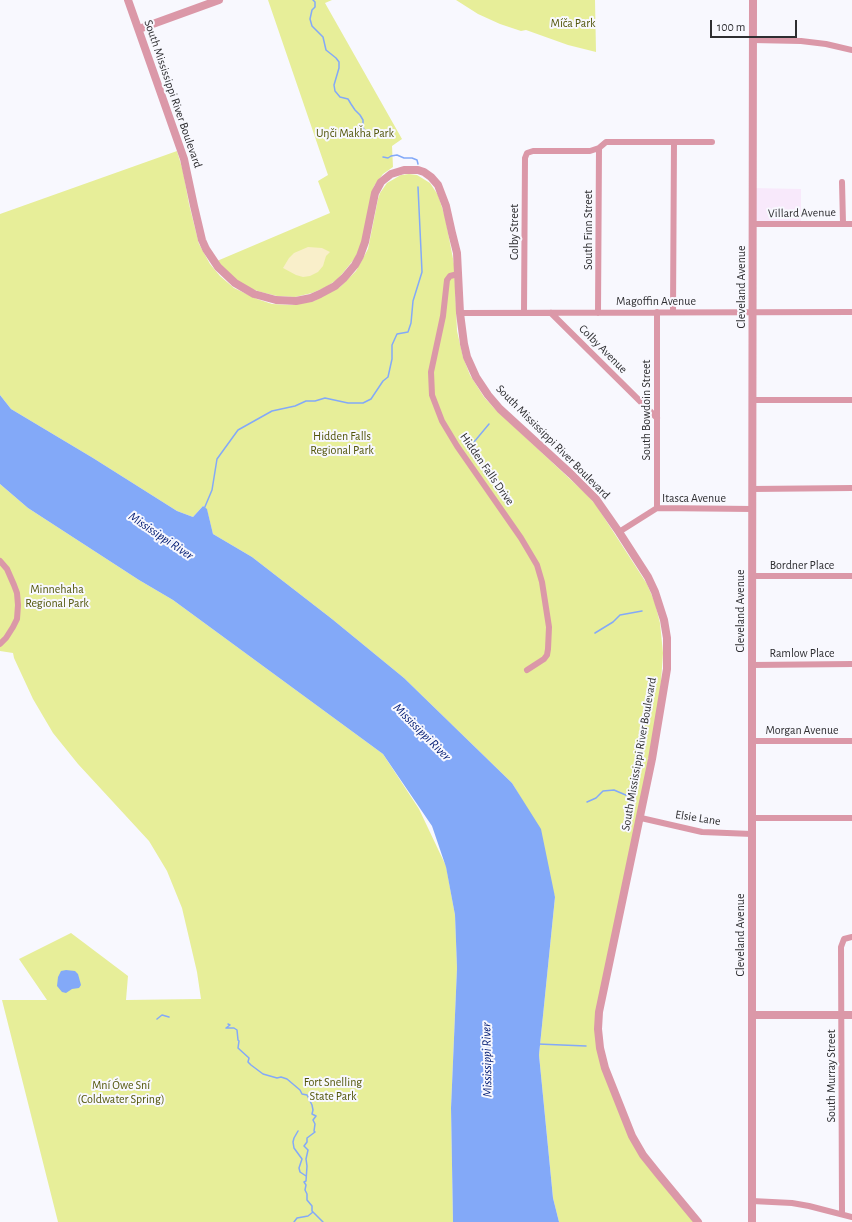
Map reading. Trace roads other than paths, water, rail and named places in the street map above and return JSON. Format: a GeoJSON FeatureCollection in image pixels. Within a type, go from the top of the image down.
{"type":"FeatureCollection","features":[{"type":"Feature","properties":{"kind":"street","name":"South Mississippi River Boulevard"},"geometry":{"type":"LineString","coordinates":[[128,0],[184,157],[202,240],[218,267],[235,283],[254,294],[276,300],[296,301],[311,298],[335,286],[350,271],[360,256],[366,242],[377,187],[391,174],[404,170],[424,172],[438,185],[446,206],[457,253],[460,313],[464,344],[467,357],[476,378],[500,409],[585,487],[605,511],[648,577],[655,592],[664,620],[667,638],[667,669],[641,818],[599,1012],[598,1029],[600,1048],[609,1079],[632,1136],[643,1155],[698,1222]]}},
{"type":"Feature","properties":{"kind":"street"},"geometry":{"type":"LineString","coordinates":[[139,29],[202,3],[218,0]]}},
{"type":"Feature","properties":{"kind":"street","name":"Cleveland Avenue"},"geometry":{"type":"LineString","coordinates":[[752,1222],[753,0]]}},
{"type":"Feature","properties":{"kind":"street"},"geometry":{"type":"LineString","coordinates":[[753,40],[801,41],[826,44],[852,50]]}},
{"type":"Feature","properties":{"kind":"street"},"geometry":{"type":"LineString","coordinates":[[599,148],[606,142],[712,142]]}},
{"type":"Feature","properties":{"kind":"street"},"geometry":{"type":"LineString","coordinates":[[673,312],[674,142]]}},
{"type":"Feature","properties":{"kind":"street","name":"Colby Street"},"geometry":{"type":"LineString","coordinates":[[524,312],[525,158],[527,153],[532,151],[590,151],[599,148]]}},
{"type":"Feature","properties":{"kind":"street","name":"South Finn Street"},"geometry":{"type":"LineString","coordinates":[[598,312],[599,148]]}},
{"type":"Feature","properties":{"kind":"street"},"geometry":{"type":"LineString","coordinates":[[842,182],[843,224]]}},
{"type":"Feature","properties":{"kind":"street","name":"Villard Avenue"},"geometry":{"type":"LineString","coordinates":[[753,224],[852,224]]}},
{"type":"Feature","properties":{"kind":"street","name":"Hidden Falls Drive"},"geometry":{"type":"LineString","coordinates":[[458,274],[450,276],[447,280],[443,316],[431,372],[432,395],[442,421],[457,446],[521,538],[536,565],[542,582],[549,627],[547,655],[544,659],[527,670]]}},
{"type":"Feature","properties":{"kind":"street","name":"South Bowdoin Street"},"geometry":{"type":"LineString","coordinates":[[657,312],[657,508]]}},
{"type":"Feature","properties":{"kind":"street","name":"Magoffin Avenue"},"geometry":{"type":"LineString","coordinates":[[460,313],[852,312]]}},
{"type":"Feature","properties":{"kind":"street","name":"Colby Avenue"},"geometry":{"type":"LineString","coordinates":[[551,313],[657,418]]}},
{"type":"Feature","properties":{"kind":"street"},"geometry":{"type":"LineString","coordinates":[[752,400],[852,400]]}},
{"type":"Feature","properties":{"kind":"street"},"geometry":{"type":"LineString","coordinates":[[752,488],[852,488]]}},
{"type":"Feature","properties":{"kind":"street","name":"Itasca Avenue"},"geometry":{"type":"LineString","coordinates":[[619,532],[657,508],[752,509]]}},
{"type":"Feature","properties":{"kind":"street"},"geometry":{"type":"LineString","coordinates":[[0,561],[7,569],[13,581],[17,593],[18,605],[17,619],[6,638],[0,644]]}},
{"type":"Feature","properties":{"kind":"street","name":"Bordner Place"},"geometry":{"type":"LineString","coordinates":[[752,576],[852,576]]}},
{"type":"Feature","properties":{"kind":"street","name":"Ramlow Place"},"geometry":{"type":"LineString","coordinates":[[752,664],[852,664]]}},
{"type":"Feature","properties":{"kind":"street","name":"Morgan Avenue"},"geometry":{"type":"LineString","coordinates":[[752,741],[852,741]]}},
{"type":"Feature","properties":{"kind":"street","name":"Elsie Lane"},"geometry":{"type":"LineString","coordinates":[[641,818],[702,832],[752,834]]}},
{"type":"Feature","properties":{"kind":"street"},"geometry":{"type":"LineString","coordinates":[[752,818],[852,818]]}},
{"type":"Feature","properties":{"kind":"street","name":"South Murray Street"},"geometry":{"type":"LineString","coordinates":[[842,1214],[841,947],[844,939],[852,937]]}},
{"type":"Feature","properties":{"kind":"street"},"geometry":{"type":"LineString","coordinates":[[752,1015],[852,1015]]}},
{"type":"Feature","properties":{"kind":"street"},"geometry":{"type":"LineString","coordinates":[[752,1202],[792,1203],[826,1209],[852,1217]]}},
{"type":"Feature","properties":{"kind":"water","name":"Mississippi River"},"geometry":{"type":"Polygon","coordinates":[[[0,395],[11,409],[177,511],[193,517],[203,506],[207,509],[213,534],[252,557],[332,619],[404,678],[512,783],[541,829],[555,897],[539,1055],[553,1198],[559,1222],[453,1222],[451,1108],[457,968],[455,915],[446,867],[432,826],[383,754],[173,600],[139,580],[28,508],[0,484],[0,395]]]}},
{"type":"Feature","properties":{"kind":"water"},"geometry":{"type":"Polygon","coordinates":[[[61,971],[75,971],[78,974],[81,985],[79,988],[72,989],[66,993],[62,992],[57,986],[58,977],[61,971]]]}},
{"type":"Feature","properties":{"kind":"waterway"},"geometry":{"type":"LineString","coordinates":[[313,0],[315,2],[315,7],[312,10],[310,19],[312,26],[323,37],[326,50],[339,62],[339,68],[334,85],[335,91],[340,97],[348,99],[363,120],[363,128],[371,138]]}},
{"type":"Feature","properties":{"kind":"waterway"},"geometry":{"type":"LineString","coordinates":[[383,157],[388,158],[397,155],[404,158],[412,158],[417,160],[418,164]]}},
{"type":"Feature","properties":{"kind":"waterway"},"geometry":{"type":"LineString","coordinates":[[204,509],[212,490],[217,459],[238,430],[272,411],[295,406],[306,401],[315,401],[325,398],[348,403],[363,403],[371,399],[383,381],[388,377],[392,359],[392,345],[397,334],[408,332],[411,323],[413,301],[422,272],[418,187]]}},
{"type":"Feature","properties":{"kind":"waterway"},"geometry":{"type":"LineString","coordinates":[[474,442],[489,424]]}},
{"type":"Feature","properties":{"kind":"waterway"},"geometry":{"type":"LineString","coordinates":[[595,633],[613,622],[620,615],[642,611]]}},
{"type":"Feature","properties":{"kind":"waterway"},"geometry":{"type":"LineString","coordinates":[[587,802],[596,798],[603,791],[614,790],[635,800]]}},
{"type":"Feature","properties":{"kind":"waterway"},"geometry":{"type":"LineString","coordinates":[[157,1019],[162,1015],[169,1017]]}},
{"type":"Feature","properties":{"kind":"waterway"},"geometry":{"type":"LineString","coordinates":[[228,1024],[230,1025],[226,1028],[234,1028],[237,1030],[239,1041],[238,1048],[249,1058],[248,1062],[251,1065],[263,1074],[287,1079],[300,1090],[302,1094],[307,1095],[312,1105],[312,1114],[316,1116],[313,1120],[315,1124],[315,1132],[307,1138],[307,1142],[304,1146],[308,1150],[306,1159],[306,1181],[304,1182],[306,1185],[305,1190],[307,1200],[312,1206],[312,1211],[323,1222]]}},
{"type":"Feature","properties":{"kind":"waterway"},"geometry":{"type":"LineString","coordinates":[[538,1044],[586,1046]]}},
{"type":"Feature","properties":{"kind":"waterway"},"geometry":{"type":"LineString","coordinates":[[298,1131],[293,1142],[294,1148],[302,1159],[299,1168],[300,1172],[306,1176]]}},
{"type":"Feature","properties":{"kind":"waterway"},"geometry":{"type":"LineString","coordinates":[[294,1222],[297,1218],[308,1216],[313,1212]]}},
{"type":"Feature","properties":{"kind":"park label","name":"Míča Park"},"geometry":{"type":"Point","coordinates":[573,23]}},
{"type":"Feature","properties":{"kind":"park label","name":"Uŋči Makȟa Park"},"geometry":{"type":"Point","coordinates":[355,133]}},
{"type":"Feature","properties":{"kind":"park label","name":"Hidden Falls Regional Park"},"geometry":{"type":"Point","coordinates":[342,443]}},
{"type":"Feature","properties":{"kind":"park label","name":"Minnehaha Regional Park"},"geometry":{"type":"Point","coordinates":[57,596]}},
{"type":"Feature","properties":{"kind":"park label","name":"Fort Snelling State Park"},"geometry":{"type":"Point","coordinates":[333,1089]}},
{"type":"Feature","properties":{"kind":"park label","name":"Mní Ówe Sní (Coldwater Spring)"},"geometry":{"type":"Point","coordinates":[121,1092]}}]}
